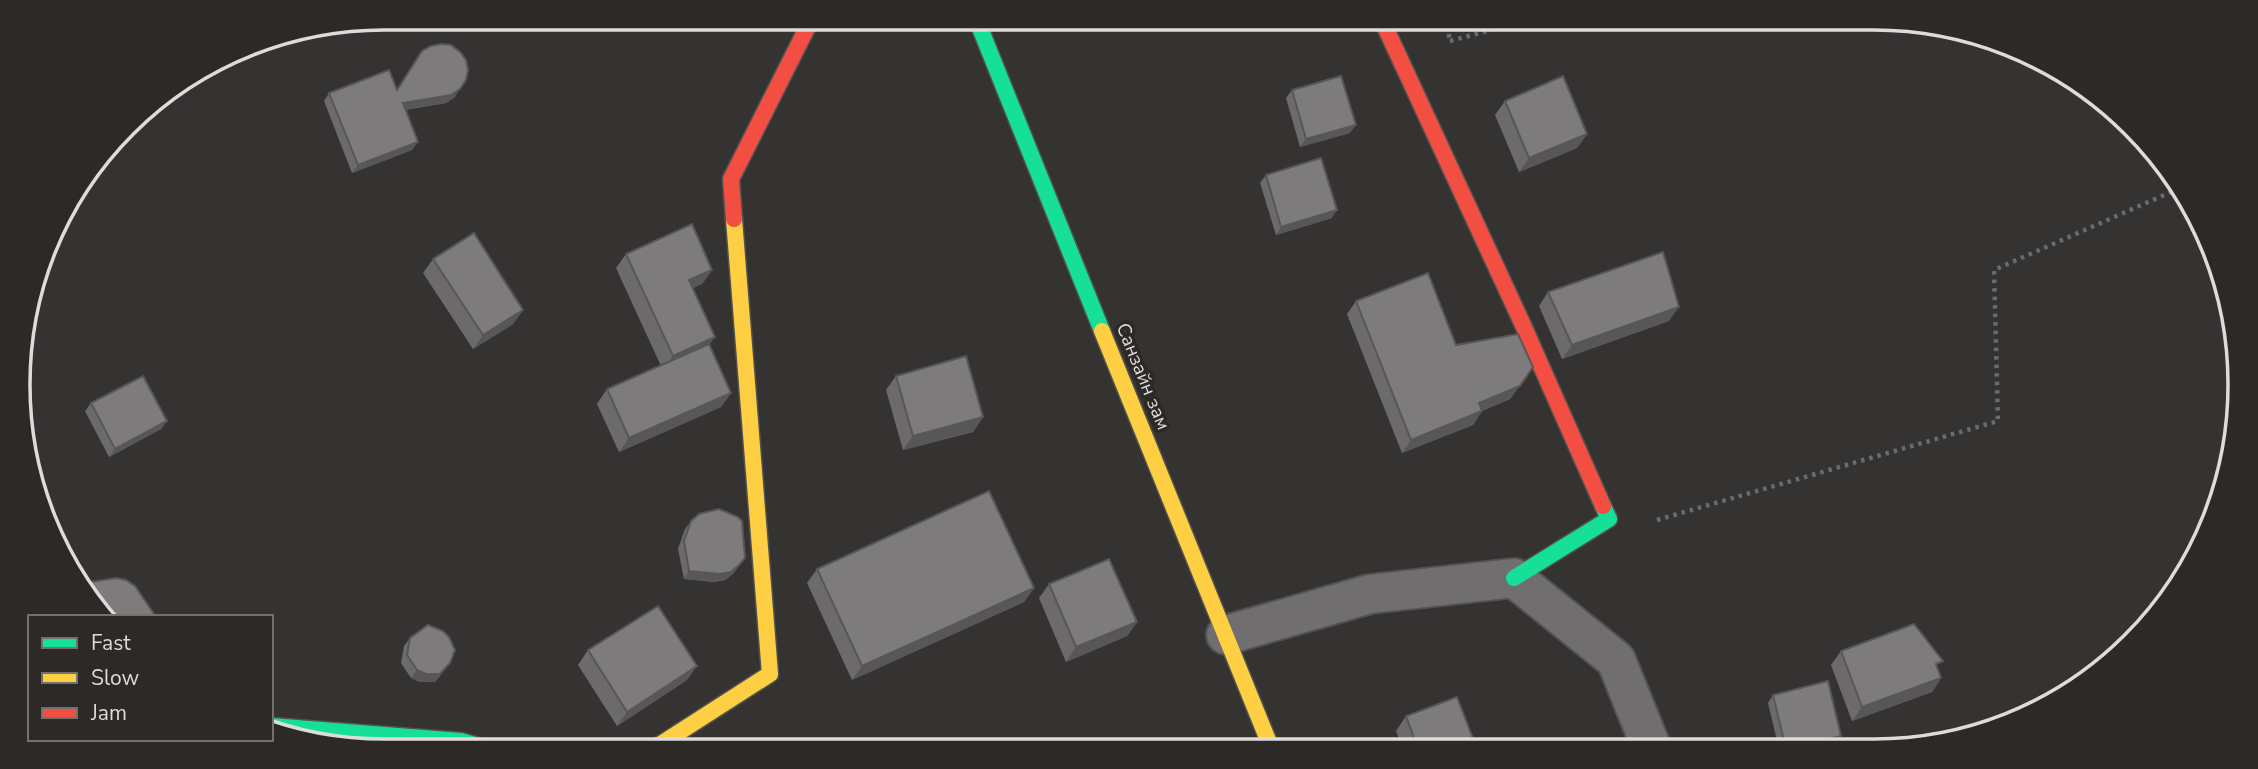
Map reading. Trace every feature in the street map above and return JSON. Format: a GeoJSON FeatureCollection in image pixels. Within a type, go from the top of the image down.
{"type":"FeatureCollection","features":[{"type":"Feature","properties":{"kind":"street"},"geometry":{"type":"LineString","coordinates":[[669,739],[770,674],[732,179],[806,30]]}},
{"type":"Feature","properties":{"kind":"street","name":"Санзайн зам"},"geometry":{"type":"LineString","coordinates":[[981,30],[1268,739]]}},
{"type":"Feature","properties":{"kind":"street"},"geometry":{"type":"LineString","coordinates":[[1226,635],[1370,594],[1514,578],[1609,519],[1387,30]]}},
{"type":"Feature","properties":{"kind":"street"},"geometry":{"type":"LineString","coordinates":[[1514,578],[1616,660],[1648,739]]}},
{"type":"Feature","properties":{"kind":"street"},"geometry":{"type":"LineString","coordinates":[[298,728],[436,739]]}},
{"type":"Feature","properties":{"kind":"path"},"geometry":{"type":"LineString","coordinates":[[1447,30],[1454,54]]}},
{"type":"Feature","properties":{"kind":"path"},"geometry":{"type":"LineString","coordinates":[[1450,41],[1491,30]]}},
{"type":"Feature","properties":{"kind":"path"},"geometry":{"type":"LineString","coordinates":[[1655,520],[1998,421],[1994,270],[2171,192]]}},
{"type":"Feature","properties":{"kind":"building"},"geometry":{"type":"Polygon","coordinates":[[[441,44],[451,45],[466,60],[466,80],[460,89],[451,95],[403,103],[418,142],[358,165],[329,93],[389,70],[397,90],[422,51],[441,44]]]}},
{"type":"Feature","properties":{"kind":"building"},"geometry":{"type":"Polygon","coordinates":[[[1341,76],[1356,125],[1306,139],[1292,90],[1341,76]]]}},
{"type":"Feature","properties":{"kind":"building"},"geometry":{"type":"Polygon","coordinates":[[[1563,76],[1587,134],[1529,158],[1505,101],[1563,76]]]}},
{"type":"Feature","properties":{"kind":"building"},"geometry":{"type":"Polygon","coordinates":[[[1321,158],[1337,210],[1281,227],[1266,175],[1321,158]]]}},
{"type":"Feature","properties":{"kind":"building"},"geometry":{"type":"Polygon","coordinates":[[[692,224],[712,270],[689,280],[715,337],[673,356],[626,254],[692,224]]]}},
{"type":"Feature","properties":{"kind":"building"},"geometry":{"type":"Polygon","coordinates":[[[474,233],[523,310],[483,335],[433,259],[474,233]]]}},
{"type":"Feature","properties":{"kind":"building"},"geometry":{"type":"Polygon","coordinates":[[[1663,252],[1679,307],[1572,345],[1548,292],[1663,252]]]}},
{"type":"Feature","properties":{"kind":"building"},"geometry":{"type":"Polygon","coordinates":[[[1428,273],[1456,345],[1518,334],[1533,367],[1520,386],[1479,403],[1482,411],[1411,440],[1356,301],[1428,273]]]}},
{"type":"Feature","properties":{"kind":"building"},"geometry":{"type":"Polygon","coordinates":[[[709,344],[731,393],[629,438],[607,389],[709,344]]]}},
{"type":"Feature","properties":{"kind":"building"},"geometry":{"type":"Polygon","coordinates":[[[966,356],[983,417],[913,436],[896,376],[966,356]]]}},
{"type":"Feature","properties":{"kind":"building"},"geometry":{"type":"Polygon","coordinates":[[[143,376],[167,421],[115,449],[91,403],[143,376]]]}},
{"type":"Feature","properties":{"kind":"building"},"geometry":{"type":"Polygon","coordinates":[[[989,491],[1034,588],[862,666],[817,569],[989,491]]]}},
{"type":"Feature","properties":{"kind":"building"},"geometry":{"type":"Polygon","coordinates":[[[719,509],[742,521],[745,558],[731,572],[720,574],[689,571],[684,541],[691,521],[699,514],[719,509]]]}},
{"type":"Feature","properties":{"kind":"building"},"geometry":{"type":"Polygon","coordinates":[[[1109,559],[1137,622],[1076,647],[1049,584],[1109,559]]]}},
{"type":"Feature","properties":{"kind":"building"},"geometry":{"type":"Polygon","coordinates":[[[116,578],[126,580],[135,586],[155,615],[116,615],[90,582],[116,578]]]}},
{"type":"Feature","properties":{"kind":"building"},"geometry":{"type":"Polygon","coordinates":[[[658,606],[697,666],[627,712],[588,650],[658,606]]]}},
{"type":"Feature","properties":{"kind":"building"},"geometry":{"type":"Polygon","coordinates":[[[1914,624],[1943,661],[1936,664],[1941,678],[1862,707],[1841,651],[1914,624]]]}},
{"type":"Feature","properties":{"kind":"building"},"geometry":{"type":"Polygon","coordinates":[[[428,625],[443,631],[455,650],[450,663],[440,674],[426,674],[417,670],[407,655],[410,638],[428,625]]]}},
{"type":"Feature","properties":{"kind":"building"},"geometry":{"type":"Polygon","coordinates":[[[1828,681],[1841,736],[1828,739],[1784,739],[1773,695],[1828,681]]]}},
{"type":"Feature","properties":{"kind":"building"},"geometry":{"type":"Polygon","coordinates":[[[1457,697],[1473,739],[1414,739],[1406,716],[1457,697]]]}},
{"type":"Feature","properties":{"kind":"traffic: fast"},"geometry":{"type":"LineString","coordinates":[[981,30],[1102,331]]}},
{"type":"Feature","properties":{"kind":"traffic: fast"},"geometry":{"type":"LineString","coordinates":[[1514,578],[1609,519],[1603,506]]}},
{"type":"Feature","properties":{"kind":"traffic: fast"},"geometry":{"type":"LineString","coordinates":[[298,728],[436,739]]}},
{"type":"Feature","properties":{"kind":"traffic: slow"},"geometry":{"type":"LineString","coordinates":[[669,739],[770,674],[734,219]]}},
{"type":"Feature","properties":{"kind":"traffic: slow"},"geometry":{"type":"LineString","coordinates":[[1102,331],[1268,739]]}},
{"type":"Feature","properties":{"kind":"traffic: jam"},"geometry":{"type":"LineString","coordinates":[[734,219],[731,179],[806,30]]}},
{"type":"Feature","properties":{"kind":"traffic: jam"},"geometry":{"type":"LineString","coordinates":[[1387,30],[1603,506]]}}]}
